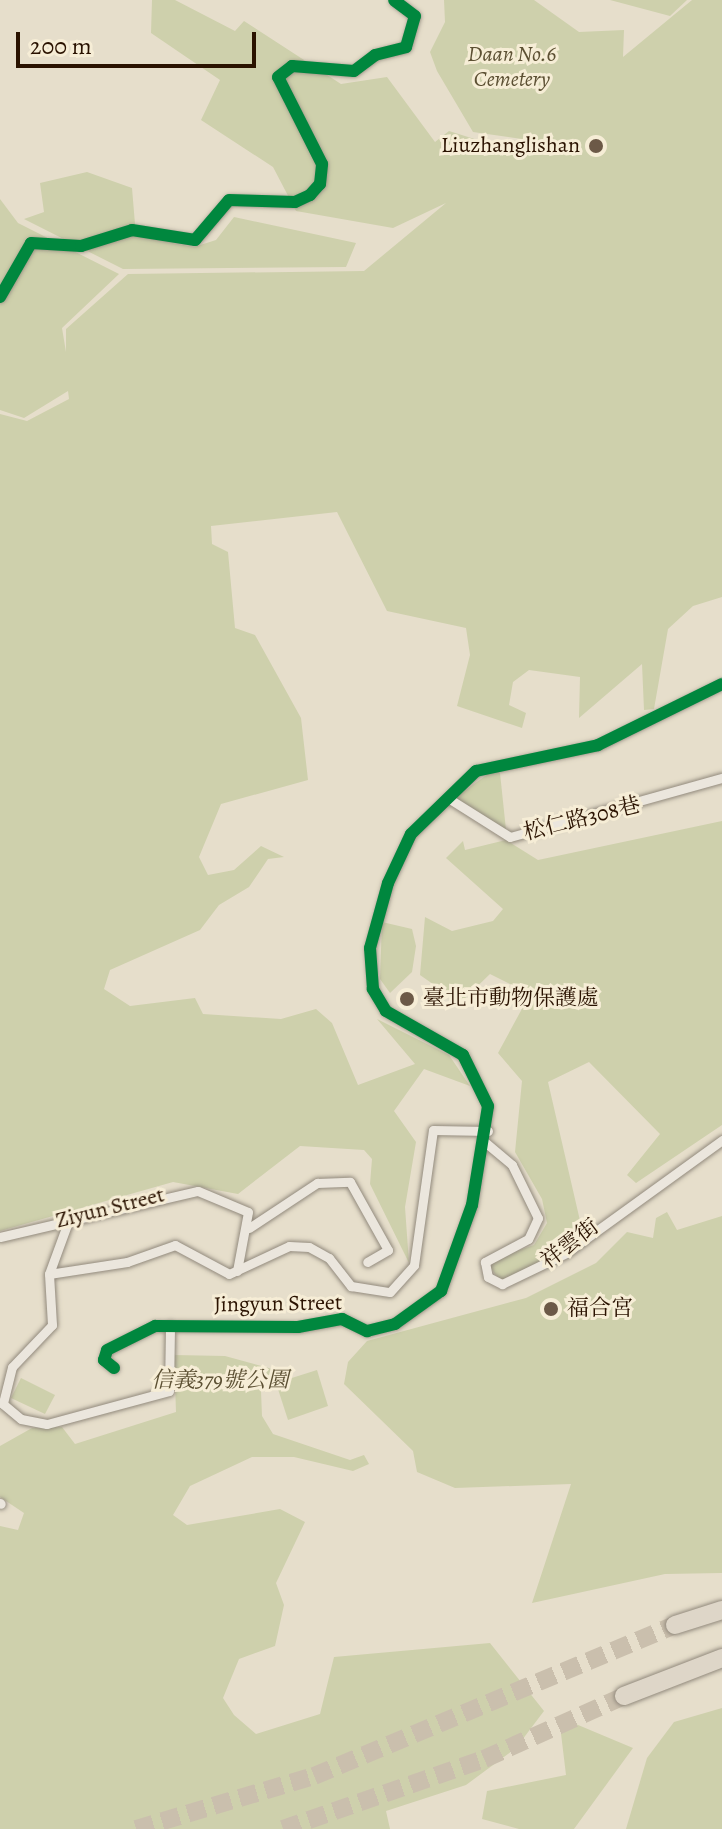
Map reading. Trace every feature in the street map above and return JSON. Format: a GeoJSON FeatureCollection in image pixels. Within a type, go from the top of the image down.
{"type":"FeatureCollection","features":[{"type":"Feature","properties":{"kind":"highway"},"geometry":{"type":"LineString","coordinates":[[675,1625],[714,1612]]}},
{"type":"Feature","properties":{"kind":"highway"},"geometry":{"type":"LineString","coordinates":[[624,1696],[722,1658]]}},
{"type":"Feature","properties":{"kind":"street"},"geometry":{"type":"LineString","coordinates":[[0,297],[31,243],[81,246],[132,230],[195,240],[229,200],[295,202],[310,195],[320,184],[322,164],[278,77],[292,66],[354,71],[375,55],[406,47],[415,16],[394,0]]}},
{"type":"Feature","properties":{"kind":"street"},"geometry":{"type":"LineString","coordinates":[[49,1274],[127,1262],[175,1245],[219,1272],[237,1271],[289,1246],[309,1247],[329,1258],[351,1286],[390,1292],[414,1265],[433,1130],[488,1131],[475,1070],[457,1050],[386,1011],[369,973],[388,883],[411,834],[448,798],[489,766],[598,745],[722,684]]}},
{"type":"Feature","properties":{"kind":"street","name":"松仁路308巷"},"geometry":{"type":"LineString","coordinates":[[448,798],[510,837],[722,778]]}},
{"type":"Feature","properties":{"kind":"street","name":"Jingyun Street"},"geometry":{"type":"LineString","coordinates":[[114,1368],[104,1360],[114,1343],[170,1325],[298,1327],[342,1319],[367,1331],[395,1324],[446,1285],[488,1131]]}},
{"type":"Feature","properties":{"kind":"street","name":"祥雲街"},"geometry":{"type":"LineString","coordinates":[[486,1143],[512,1165],[538,1218],[528,1239],[485,1262],[488,1277],[502,1284],[566,1253],[722,1140]]}},
{"type":"Feature","properties":{"kind":"street"},"geometry":{"type":"LineString","coordinates":[[237,1271],[249,1228],[317,1183],[350,1182],[388,1250],[367,1262]]}},
{"type":"Feature","properties":{"kind":"street","name":"Ziyun Street"},"geometry":{"type":"LineString","coordinates":[[0,1237],[189,1191],[242,1204],[249,1228]]}},
{"type":"Feature","properties":{"kind":"street"},"geometry":{"type":"LineString","coordinates":[[68,1222],[49,1274],[52,1325],[22,1354],[1,1393],[21,1419],[64,1421],[169,1391],[170,1325]]}},
{"type":"Feature","properties":{"kind":"green space","name":"Daan No.6 Cemetery"},"geometry":{"type":"Polygon","coordinates":[[[152,0],[175,0],[235,31],[244,21],[341,84],[387,77],[435,142],[449,131],[503,148],[502,156],[522,139],[473,132],[437,71],[430,52],[445,22],[444,0],[534,0],[579,32],[624,30],[623,57],[692,0],[722,0],[722,597],[693,606],[668,629],[654,709],[644,710],[642,664],[579,718],[580,677],[529,670],[513,682],[509,705],[526,713],[522,728],[457,706],[470,655],[466,628],[387,611],[337,512],[211,526],[212,544],[228,552],[235,628],[255,635],[301,718],[308,780],[221,804],[199,857],[208,875],[234,870],[261,846],[284,857],[268,859],[249,887],[219,905],[200,930],[110,970],[104,989],[130,1006],[195,998],[203,1014],[281,1019],[316,1009],[332,1023],[358,1085],[415,1064],[377,1019],[449,1055],[470,1086],[424,1069],[394,1111],[416,1142],[405,1207],[409,1263],[370,1184],[372,1159],[364,1150],[300,1146],[238,1194],[173,1182],[0,1231],[0,414],[27,421],[69,399],[68,391],[24,418],[0,410],[0,199],[18,223],[119,274],[62,328],[66,352],[66,329],[128,274],[364,271],[446,203],[393,228],[296,211],[273,167],[201,120],[220,80],[151,33],[152,0]]]}},
{"type":"Feature","properties":{"kind":"green space"},"geometry":{"type":"Polygon","coordinates":[[[610,0],[687,0],[670,16],[610,0]]]}},
{"type":"Feature","properties":{"kind":"green space"},"geometry":{"type":"Polygon","coordinates":[[[87,172],[132,188],[136,236],[194,247],[216,240],[234,217],[356,243],[346,267],[123,269],[24,219],[44,212],[40,183],[87,172]]]}},
{"type":"Feature","properties":{"kind":"green space"},"geometry":{"type":"Polygon","coordinates":[[[495,769],[500,773],[506,830],[453,799],[495,769]]]}},
{"type":"Feature","properties":{"kind":"green space"},"geometry":{"type":"Polygon","coordinates":[[[722,821],[722,1125],[636,1183],[627,1175],[660,1134],[589,1062],[548,1082],[581,1225],[539,1266],[500,1281],[490,1267],[496,1258],[534,1245],[547,1223],[542,1199],[515,1152],[522,1081],[498,1053],[530,994],[490,974],[460,1003],[420,975],[425,917],[452,931],[493,921],[503,909],[446,858],[463,841],[465,850],[506,840],[538,860],[722,821]]]}},
{"type":"Feature","properties":{"kind":"green space"},"geometry":{"type":"Polygon","coordinates":[[[382,922],[412,929],[416,946],[412,972],[390,993],[380,979],[382,922]]]}},
{"type":"Feature","properties":{"kind":"green space"},"geometry":{"type":"Polygon","coordinates":[[[667,1212],[677,1230],[722,1216],[722,1573],[665,1574],[532,1603],[571,1484],[455,1488],[417,1472],[413,1451],[344,1384],[348,1362],[367,1341],[526,1298],[596,1263],[627,1232],[653,1238],[656,1218],[667,1212]]]}},
{"type":"Feature","properties":{"kind":"green space","name":"信義379號公園"},"geometry":{"type":"Polygon","coordinates":[[[174,1355],[225,1356],[276,1370],[261,1391],[262,1416],[273,1434],[350,1460],[364,1455],[369,1464],[353,1471],[294,1457],[252,1457],[190,1486],[173,1515],[187,1525],[280,1509],[305,1522],[276,1583],[284,1605],[275,1646],[239,1659],[223,1698],[234,1715],[256,1734],[320,1714],[334,1657],[490,1643],[544,1711],[516,1748],[466,1785],[386,1811],[390,1829],[0,1829],[0,1526],[18,1530],[24,1513],[0,1497],[0,1446],[32,1428],[62,1427],[75,1444],[176,1412],[174,1355]]]}},
{"type":"Feature","properties":{"kind":"green space"},"geometry":{"type":"Polygon","coordinates":[[[317,1370],[328,1406],[288,1420],[276,1383],[317,1370]]]}},
{"type":"Feature","properties":{"kind":"green space"},"geometry":{"type":"Polygon","coordinates":[[[21,1378],[55,1395],[45,1414],[11,1398],[21,1378]]]}},
{"type":"Feature","properties":{"kind":"green space"},"geometry":{"type":"Polygon","coordinates":[[[722,1708],[722,1829],[626,1829],[647,1758],[674,1722],[722,1708]]]}},
{"type":"Feature","properties":{"kind":"green space"},"geometry":{"type":"Polygon","coordinates":[[[559,1717],[633,1748],[574,1829],[519,1829],[482,1819],[487,1791],[566,1775],[559,1717]]]}},
{"type":"Feature","properties":{"kind":"tunnel"},"geometry":{"type":"LineString","coordinates":[[136,1829],[314,1776],[675,1625]]}},
{"type":"Feature","properties":{"kind":"tunnel"},"geometry":{"type":"LineString","coordinates":[[283,1829],[484,1759],[624,1696]]}},
{"type":"Feature","properties":{"kind":"cycle path"},"geometry":{"type":"LineString","coordinates":[[0,297],[31,243],[81,246],[132,230],[195,240],[229,200],[295,202],[310,195],[320,184],[322,164],[278,77],[292,66],[354,71],[375,55],[406,47],[415,16],[394,0]]}},
{"type":"Feature","properties":{"kind":"cycle path"},"geometry":{"type":"LineString","coordinates":[[114,1368],[104,1360],[107,1350],[155,1326],[298,1327],[342,1319],[367,1331],[395,1324],[441,1291],[472,1205],[488,1106],[463,1055],[386,1011],[373,989],[370,948],[388,883],[411,834],[476,771],[598,745],[722,684]]}},
{"type":"Feature","properties":{"kind":"place","name":"Liuzhanglishan"},"geometry":{"type":"Point","coordinates":[596,146]}},
{"type":"Feature","properties":{"kind":"place","name":"臺北市動物保護處"},"geometry":{"type":"Point","coordinates":[407,999]}},
{"type":"Feature","properties":{"kind":"place","name":"福合宮"},"geometry":{"type":"Point","coordinates":[551,1309]}}]}
